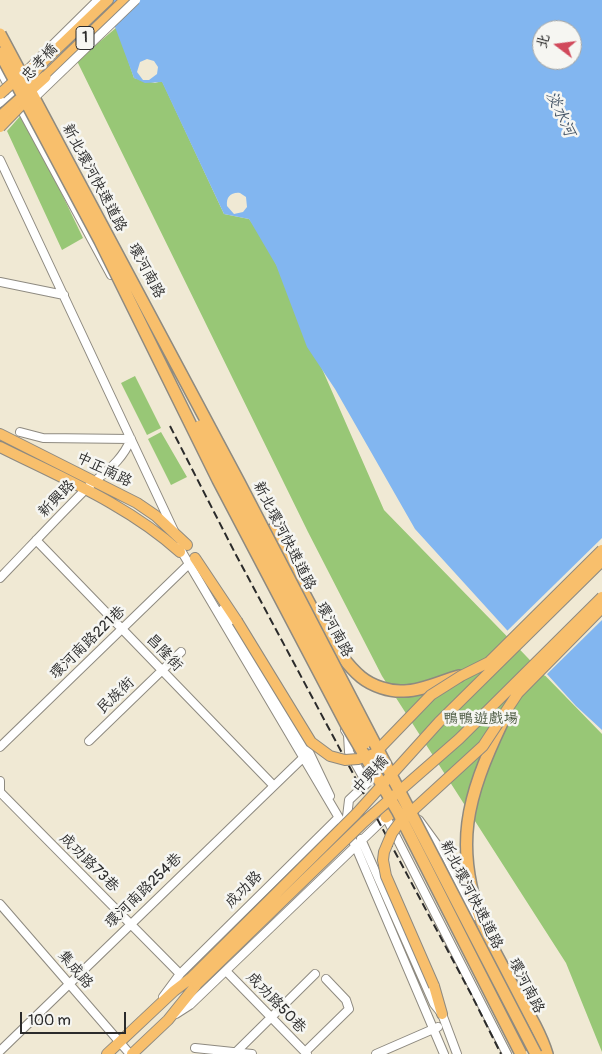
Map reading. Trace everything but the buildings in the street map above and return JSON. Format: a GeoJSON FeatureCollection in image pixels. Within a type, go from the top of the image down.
{"type":"FeatureCollection","features":[{"type":"Feature","properties":{"kind":"highway","name":"新北環河快速道路"},"geometry":{"type":"LineString","coordinates":[[0,34],[239,482],[536,1054]]}},
{"type":"Feature","properties":{"kind":"highway"},"geometry":{"type":"LineString","coordinates":[[0,53],[27,87],[354,720],[446,891],[530,1054]]}},
{"type":"Feature","properties":{"kind":"highway","name":"新北環河快速道路"},"geometry":{"type":"LineString","coordinates":[[0,53],[100,241],[218,480],[332,698],[401,808],[521,1054]]}},
{"type":"Feature","properties":{"kind":"highway","name":"1"},"geometry":{"type":"LineString","coordinates":[[0,105],[34,68]]}},
{"type":"Feature","properties":{"kind":"highway","name":"1"},"geometry":{"type":"LineString","coordinates":[[0,118],[45,77]]}},
{"type":"Feature","properties":{"kind":"highway"},"geometry":{"type":"LineString","coordinates":[[239,482],[272,530],[338,650],[362,678],[384,689],[412,691],[461,676]]}},
{"type":"Feature","properties":{"kind":"highway"},"geometry":{"type":"LineString","coordinates":[[512,701],[475,786],[466,827],[466,849],[469,878],[484,929],[544,1054]]}},
{"type":"Feature","properties":{"kind":"highway"},"geometry":{"type":"LineString","coordinates":[[348,735],[361,747],[376,773],[401,808]]}},
{"type":"Feature","properties":{"kind":"highway"},"geometry":{"type":"LineString","coordinates":[[386,817],[401,808]]}},
{"type":"Feature","properties":{"kind":"main road","name":"忠孝橋"},"geometry":{"type":"LineString","coordinates":[[0,94],[34,68],[108,0]]}},
{"type":"Feature","properties":{"kind":"main road","name":"忠孝橋"},"geometry":{"type":"LineString","coordinates":[[0,127],[30,96],[45,77],[125,0]]}},
{"type":"Feature","properties":{"kind":"main road","name":"中正南路"},"geometry":{"type":"LineString","coordinates":[[0,434],[137,503],[174,532],[184,548]]}},
{"type":"Feature","properties":{"kind":"main road","name":"中正南路"},"geometry":{"type":"LineString","coordinates":[[2,451],[135,516],[184,548]]}},
{"type":"Feature","properties":{"kind":"main road"},"geometry":{"type":"LineString","coordinates":[[191,562],[237,621],[305,735],[321,751],[345,760],[358,759],[374,754],[431,695],[461,676],[489,662],[602,550]]}},
{"type":"Feature","properties":{"kind":"main road","name":"中興橋"},"geometry":{"type":"LineString","coordinates":[[168,1020],[194,981],[356,814],[439,722],[602,561]]}},
{"type":"Feature","properties":{"kind":"main road","name":"中興橋"},"geometry":{"type":"LineString","coordinates":[[158,1005],[194,981],[364,822],[459,739],[602,597]]}},
{"type":"Feature","properties":{"kind":"main road"},"geometry":{"type":"LineString","coordinates":[[443,1019],[434,986],[386,876],[383,860],[384,852],[392,832],[400,822],[483,746],[512,701],[525,685],[602,608]]}},
{"type":"Feature","properties":{"kind":"main road","name":"成功路"},"geometry":{"type":"LineString","coordinates":[[107,1054],[158,1005]]}},
{"type":"Feature","properties":{"kind":"main road"},"geometry":{"type":"LineString","coordinates":[[132,1054],[168,1020]]}},
{"type":"Feature","properties":{"kind":"street"},"geometry":{"type":"LineString","coordinates":[[34,68],[98,0]]}},
{"type":"Feature","properties":{"kind":"street"},"geometry":{"type":"LineString","coordinates":[[0,132],[136,0]]}},
{"type":"Feature","properties":{"kind":"street","name":"環河南路"},"geometry":{"type":"LineString","coordinates":[[0,34],[27,87],[136,280],[306,608],[386,765],[401,808],[446,857],[544,1054]]}},
{"type":"Feature","properties":{"kind":"street"},"geometry":{"type":"LineString","coordinates":[[0,70],[113,280],[348,735],[349,752],[366,782]]}},
{"type":"Feature","properties":{"kind":"street"},"geometry":{"type":"LineString","coordinates":[[0,105],[15,97],[27,87]]}},
{"type":"Feature","properties":{"kind":"street"},"geometry":{"type":"LineString","coordinates":[[0,118],[8,111],[15,97]]}},
{"type":"Feature","properties":{"kind":"street"},"geometry":{"type":"LineString","coordinates":[[0,160],[174,532]]}},
{"type":"Feature","properties":{"kind":"street"},"geometry":{"type":"LineString","coordinates":[[0,282],[64,295]]}},
{"type":"Feature","properties":{"kind":"street"},"geometry":{"type":"LineString","coordinates":[[20,432],[43,438],[131,439]]}},
{"type":"Feature","properties":{"kind":"street","name":"新興路"},"geometry":{"type":"LineString","coordinates":[[0,578],[85,490],[125,453],[131,439]]}},
{"type":"Feature","properties":{"kind":"street","name":"昌隆街"},"geometry":{"type":"LineString","coordinates":[[36,540],[273,784]]}},
{"type":"Feature","properties":{"kind":"street"},"geometry":{"type":"LineString","coordinates":[[184,548],[302,758],[355,845],[444,1054]]}},
{"type":"Feature","properties":{"kind":"street"},"geometry":{"type":"LineString","coordinates":[[191,562],[208,584],[308,752],[346,830]]}},
{"type":"Feature","properties":{"kind":"street","name":"環河南路221巷"},"geometry":{"type":"LineString","coordinates":[[0,747],[191,562]]}},
{"type":"Feature","properties":{"kind":"street"},"geometry":{"type":"LineString","coordinates":[[287,619],[306,608]]}},
{"type":"Feature","properties":{"kind":"street","name":"民族街"},"geometry":{"type":"LineString","coordinates":[[90,741],[181,652]]}},
{"type":"Feature","properties":{"kind":"street","name":"環河南路254巷"},"geometry":{"type":"LineString","coordinates":[[0,1051],[308,752]]}},
{"type":"Feature","properties":{"kind":"street"},"geometry":{"type":"LineString","coordinates":[[346,830],[349,800],[386,765]]}},
{"type":"Feature","properties":{"kind":"street"},"geometry":{"type":"LineString","coordinates":[[0,781],[0,793]]}},
{"type":"Feature","properties":{"kind":"street","name":"成功路73巷"},"geometry":{"type":"LineString","coordinates":[[0,793],[180,974]]}},
{"type":"Feature","properties":{"kind":"street"},"geometry":{"type":"LineString","coordinates":[[168,1020],[190,1005],[386,817],[507,1054]]}},
{"type":"Feature","properties":{"kind":"street"},"geometry":{"type":"LineString","coordinates":[[338,818],[346,830],[361,839],[457,1054]]}},
{"type":"Feature","properties":{"kind":"street","name":"成功路"},"geometry":{"type":"LineString","coordinates":[[158,1005],[180,974],[338,818]]}},
{"type":"Feature","properties":{"kind":"street","name":"集成路"},"geometry":{"type":"LineString","coordinates":[[0,904],[132,1054]]}},
{"type":"Feature","properties":{"kind":"street"},"geometry":{"type":"LineString","coordinates":[[468,934],[544,1054]]}},
{"type":"Feature","properties":{"kind":"street"},"geometry":{"type":"LineString","coordinates":[[468,934],[521,1054]]}},
{"type":"Feature","properties":{"kind":"street","name":"成功路50巷"},"geometry":{"type":"LineString","coordinates":[[226,971],[306,1053]]}},
{"type":"Feature","properties":{"kind":"street"},"geometry":{"type":"LineString","coordinates":[[236,1052],[315,974]]}},
{"type":"Feature","properties":{"kind":"street"},"geometry":{"type":"LineString","coordinates":[[306,1053],[349,1009],[346,1000],[326,979]]}},
{"type":"Feature","properties":{"kind":"street"},"geometry":{"type":"LineString","coordinates":[[376,1054],[433,1028],[443,1019]]}},
{"type":"Feature","properties":{"kind":"street"},"geometry":{"type":"LineString","coordinates":[[195,1048],[252,1054]]}},
{"type":"Feature","properties":{"kind":"green space","name":"鴨鴨遊戲場"},"geometry":{"type":"Polygon","coordinates":[[[117,27],[134,78],[155,83],[162,81],[224,214],[249,219],[266,241],[384,510],[602,734],[602,1052],[566,963],[382,676],[308,532],[77,61],[117,27]]]}},
{"type":"Feature","properties":{"kind":"green space"},"geometry":{"type":"Polygon","coordinates":[[[23,113],[83,238],[62,250],[7,131],[23,113]]]}},
{"type":"Feature","properties":{"kind":"green space"},"geometry":{"type":"Polygon","coordinates":[[[135,376],[161,428],[147,435],[121,383],[135,376]]]}},
{"type":"Feature","properties":{"kind":"green space"},"geometry":{"type":"Polygon","coordinates":[[[161,432],[187,477],[171,485],[148,439],[161,432]]]}},
{"type":"Feature","properties":{"kind":"water","name":"淡水河"},"geometry":{"type":"Polygon","coordinates":[[[105,0],[602,0],[602,730],[576,706],[415,529],[335,389],[307,347],[276,265],[249,219],[224,214],[162,82],[145,83],[134,78],[105,0]],[[147,59],[140,62],[137,72],[143,80],[149,80],[157,74],[158,67],[154,61],[147,59]],[[234,193],[227,200],[227,206],[234,214],[243,212],[247,207],[246,197],[240,193],[234,193]]]}},
{"type":"Feature","properties":{"kind":"pier"},"geometry":{"type":"Polygon","coordinates":[[[602,538],[602,620],[545,676],[505,633],[602,538]]]}},
{"type":"Feature","properties":{"kind":"railway"},"geometry":{"type":"LineString","coordinates":[[170,426],[235,553],[471,994],[501,1054]]}}]}
